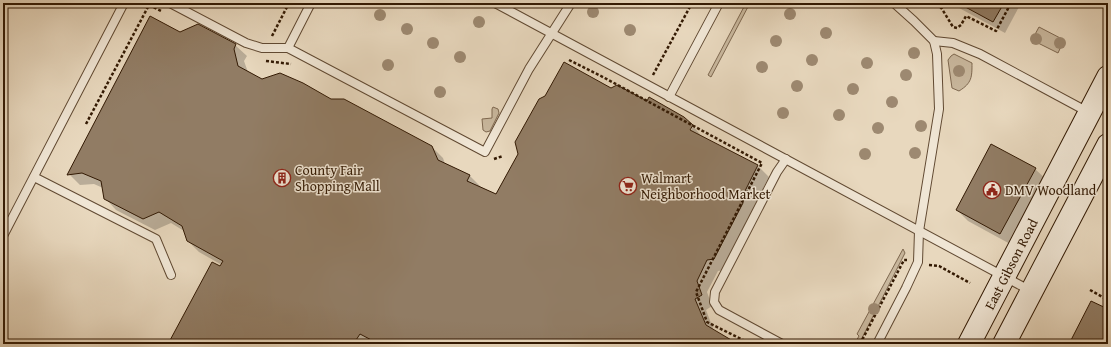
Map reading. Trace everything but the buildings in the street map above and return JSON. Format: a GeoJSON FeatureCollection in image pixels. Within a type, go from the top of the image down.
{"type":"FeatureCollection","features":[{"type":"Feature","properties":{"kind":"main road","name":"East Gibson Road"},"geometry":{"type":"LineString","coordinates":[[969,344],[1108,77]]}},
{"type":"Feature","properties":{"kind":"main road"},"geometry":{"type":"LineString","coordinates":[[1004,344],[1108,145]]}},
{"type":"Feature","properties":{"kind":"lane"},"geometry":{"type":"LineString","coordinates":[[3,236],[124,3]]}},
{"type":"Feature","properties":{"kind":"lane"},"geometry":{"type":"LineString","coordinates":[[170,3],[246,43],[266,48],[288,48],[485,152],[529,69],[571,3]]}},
{"type":"Feature","properties":{"kind":"lane"},"geometry":{"type":"LineString","coordinates":[[288,48],[311,3]]}},
{"type":"Feature","properties":{"kind":"lane"},"geometry":{"type":"LineString","coordinates":[[494,3],[1032,291]]}},
{"type":"Feature","properties":{"kind":"lane"},"geometry":{"type":"LineString","coordinates":[[669,97],[719,3]]}},
{"type":"Feature","properties":{"kind":"lane"},"geometry":{"type":"LineString","coordinates":[[876,344],[918,262],[919,230],[939,109],[937,54],[934,41],[894,3]]}},
{"type":"Feature","properties":{"kind":"lane"},"geometry":{"type":"LineString","coordinates":[[934,41],[952,43],[980,54],[1089,112]]}},
{"type":"Feature","properties":{"kind":"lane"},"geometry":{"type":"LineString","coordinates":[[782,344],[719,310],[714,302],[715,292],[777,172],[786,159]]}},
{"type":"Feature","properties":{"kind":"lane"},"geometry":{"type":"LineString","coordinates":[[34,177],[156,239],[171,275]]}},
{"type":"Feature","properties":{"kind":"path"},"geometry":{"type":"LineString","coordinates":[[290,3],[260,60],[296,64]]}},
{"type":"Feature","properties":{"kind":"path"},"geometry":{"type":"LineString","coordinates":[[648,85],[692,3]]}},
{"type":"Feature","properties":{"kind":"path"},"geometry":{"type":"LineString","coordinates":[[937,3],[953,27],[957,28],[961,26],[966,16],[996,31],[1011,3]]}},
{"type":"Feature","properties":{"kind":"path"},"geometry":{"type":"LineString","coordinates":[[86,124],[149,5],[163,12]]}},
{"type":"Feature","properties":{"kind":"path"},"geometry":{"type":"LineString","coordinates":[[569,60],[762,163],[696,292],[707,322],[751,344]]}},
{"type":"Feature","properties":{"kind":"path"},"geometry":{"type":"LineString","coordinates":[[493,159],[504,156]]}},
{"type":"Feature","properties":{"kind":"path"},"geometry":{"type":"LineString","coordinates":[[1090,290],[1108,300]]}},
{"type":"Feature","properties":{"kind":"shaded area"},"geometry":{"type":"Polygon","coordinates":[[[746,3],[750,3],[711,77],[708,75],[746,3]]]}},
{"type":"Feature","properties":{"kind":"shaded area"},"geometry":{"type":"Polygon","coordinates":[[[1039,27],[1064,40],[1058,53],[1032,40],[1039,27]]]}},
{"type":"Feature","properties":{"kind":"shaded area"},"geometry":{"type":"Polygon","coordinates":[[[954,54],[972,63],[972,72],[969,82],[959,91],[952,88],[948,60],[954,54]]]}},
{"type":"Feature","properties":{"kind":"shaded area"},"geometry":{"type":"Polygon","coordinates":[[[493,107],[498,109],[499,113],[490,131],[486,132],[483,130],[482,119],[492,118],[493,107]]]}},
{"type":"Feature","properties":{"kind":"shaded area"},"geometry":{"type":"Polygon","coordinates":[[[903,249],[905,253],[859,344],[855,343],[859,336],[857,334],[903,249]]]}},
{"type":"Feature","properties":{"kind":"place","name":"County Fair Shopping Mall"},"geometry":{"type":"Point","coordinates":[282,178]}},
{"type":"Feature","properties":{"kind":"place","name":"Walmart Neighborhood Market"},"geometry":{"type":"Point","coordinates":[628,186]}},
{"type":"Feature","properties":{"kind":"place","name":"DMV Woodland"},"geometry":{"type":"Point","coordinates":[992,190]}}]}
